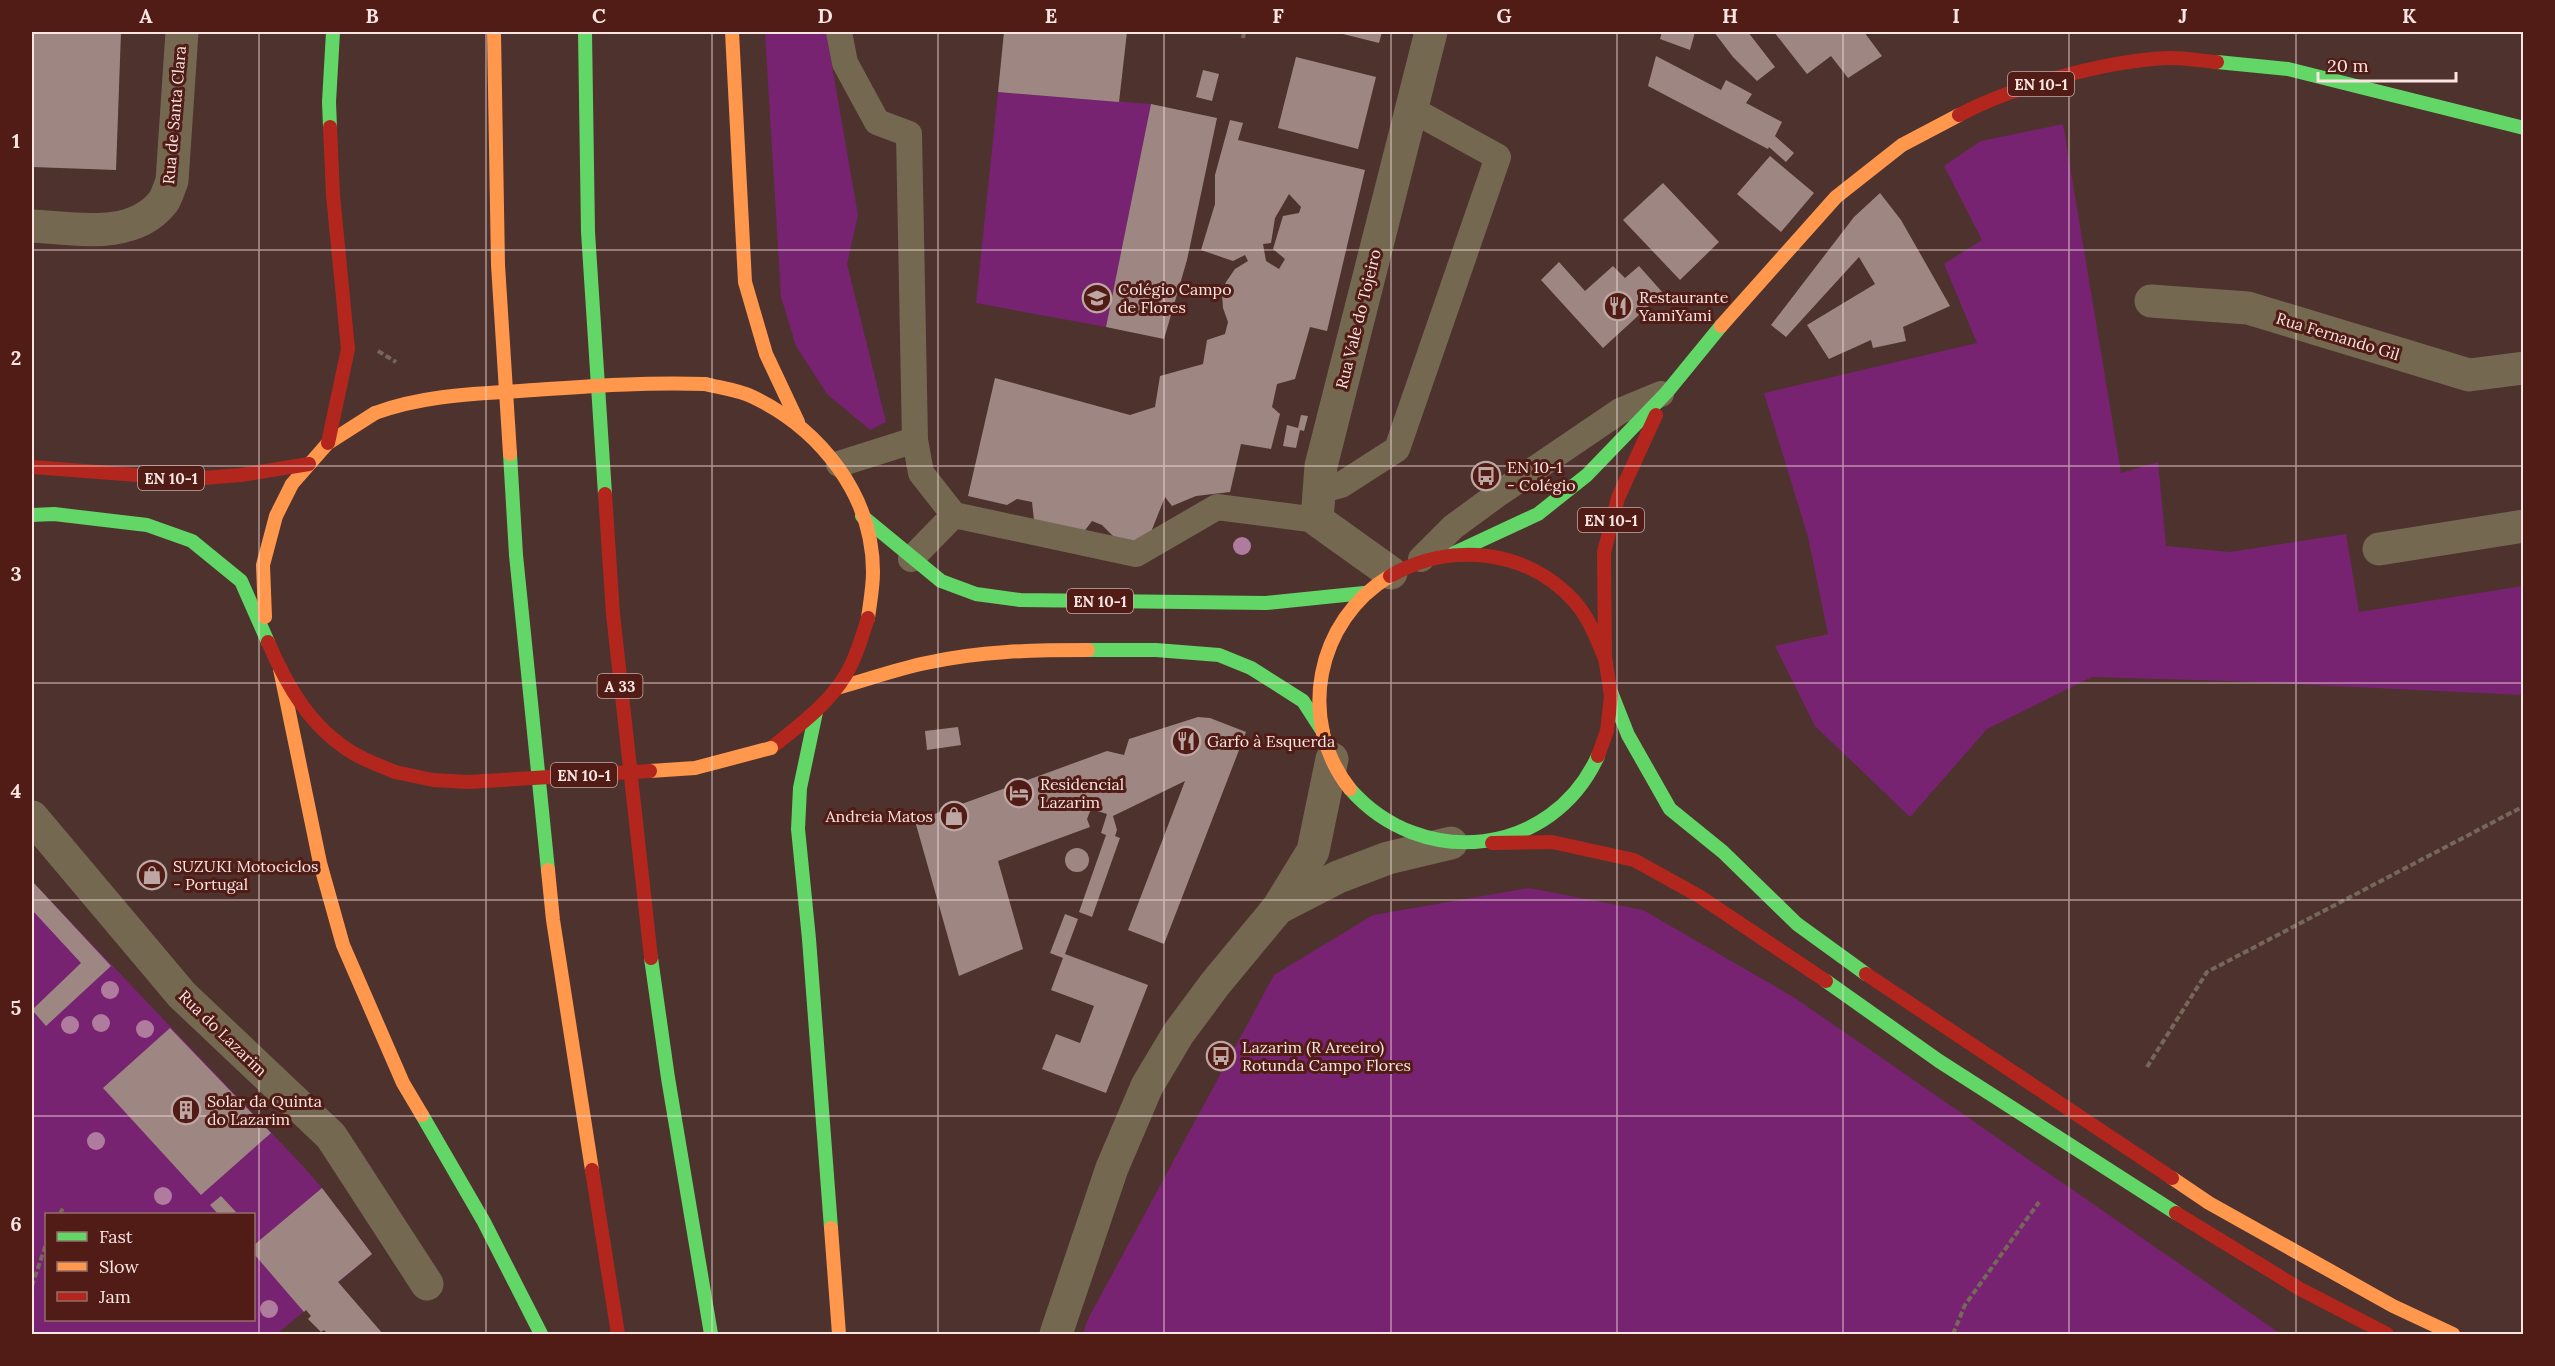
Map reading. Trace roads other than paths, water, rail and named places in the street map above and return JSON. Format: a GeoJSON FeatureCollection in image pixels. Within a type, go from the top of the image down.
{"type":"FeatureCollection","features":[{"type":"Feature","properties":{"kind":"main road"},"geometry":{"type":"LineString","coordinates":[[328,443],[348,349],[333,195],[329,102],[333,32]]}},
{"type":"Feature","properties":{"kind":"main road"},"geometry":{"type":"LineString","coordinates":[[494,32],[498,265],[516,555],[553,920],[618,1335]]}},
{"type":"Feature","properties":{"kind":"main road","name":"A 33"},"geometry":{"type":"LineString","coordinates":[[585,32],[588,232],[613,614],[644,907],[668,1078],[711,1335]]}},
{"type":"Feature","properties":{"kind":"main road"},"geometry":{"type":"LineString","coordinates":[[732,32],[745,282],[753,322],[772,374],[798,422]]}},
{"type":"Feature","properties":{"kind":"main road","name":"EN 10-1"},"geometry":{"type":"LineString","coordinates":[[1454,553],[1538,514],[1587,475],[1667,392],[1722,324],[1836,196],[1902,146],[1973,108],[2049,81],[2119,63],[2169,58],[2288,69],[2523,128]]}},
{"type":"Feature","properties":{"kind":"main road","name":"EN 10-1"},"geometry":{"type":"LineString","coordinates":[[32,515],[54,514],[147,525],[192,541],[241,581],[267,640],[280,669],[296,699],[321,729],[353,753],[395,772],[433,780],[468,782],[695,768],[771,748],[816,712],[837,688],[853,662],[866,627],[874,582],[872,547],[857,499],[839,464],[824,445],[798,422],[773,405],[749,394],[727,387],[666,382],[439,396],[398,403],[375,413],[328,443],[292,484],[276,516],[262,565],[267,640]]}},
{"type":"Feature","properties":{"kind":"main road","name":"EN 10-1"},"geometry":{"type":"LineString","coordinates":[[837,688],[925,663],[1013,651],[1156,650],[1219,655],[1251,668],[1303,701],[1343,779],[1365,805],[1392,825],[1420,837],[1466,843],[1511,837],[1539,824],[1563,805],[1584,783],[1598,756],[1608,725],[1611,692],[1605,659],[1604,554],[1615,503],[1667,392]]}},
{"type":"Feature","properties":{"kind":"main road","name":"EN 10-1"},"geometry":{"type":"LineString","coordinates":[[32,468],[125,472],[173,478],[252,474],[309,464]]}},
{"type":"Feature","properties":{"kind":"main road","name":"EN 10-1"},"geometry":{"type":"LineString","coordinates":[[862,516],[911,559],[941,581],[976,594],[1020,600],[1266,603],[1364,593]]}},
{"type":"Feature","properties":{"kind":"main road","name":"EN 10-1"},"geometry":{"type":"LineString","coordinates":[[1328,746],[1319,716],[1319,682],[1327,649],[1342,619],[1364,593],[1390,573],[1421,559],[1454,553],[1487,554],[1520,563],[1549,579],[1574,601],[1593,628],[1605,659]]}},
{"type":"Feature","properties":{"kind":"main road"},"geometry":{"type":"LineString","coordinates":[[280,669],[320,863],[343,945],[403,1083],[484,1222],[541,1335]]}},
{"type":"Feature","properties":{"kind":"main road"},"geometry":{"type":"LineString","coordinates":[[1611,692],[1628,735],[1670,809],[1723,852],[1797,924],[1873,979],[2209,1203],[2393,1306],[2453,1335]]}},
{"type":"Feature","properties":{"kind":"main road"},"geometry":{"type":"LineString","coordinates":[[816,712],[800,788],[798,829],[809,939],[839,1335]]}},
{"type":"Feature","properties":{"kind":"main road"},"geometry":{"type":"LineString","coordinates":[[1466,843],[1552,842],[1634,860],[1699,897],[1777,947],[1939,1061],[2132,1186],[2300,1289],[2387,1335]]}},
{"type":"Feature","properties":{"kind":"street","name":"Rua de Santa Clara"},"geometry":{"type":"LineString","coordinates":[[32,226],[104,229],[127,226],[147,216],[163,202],[172,181],[182,32]]}},
{"type":"Feature","properties":{"kind":"street","name":"Rua Vale do Tojeiro"},"geometry":{"type":"LineString","coordinates":[[1318,506],[1321,466],[1431,32]]}},
{"type":"Feature","properties":{"kind":"street","name":"Rua Fernando Gil"},"geometry":{"type":"LineString","coordinates":[[2151,301],[2248,308],[2469,375],[2523,368]]}},
{"type":"Feature","properties":{"kind":"street"},"geometry":{"type":"LineString","coordinates":[[1318,506],[1390,573]]}},
{"type":"Feature","properties":{"kind":"street"},"geometry":{"type":"LineString","coordinates":[[2379,549],[2523,526]]}},
{"type":"Feature","properties":{"kind":"street"},"geometry":{"type":"LineString","coordinates":[[1056,1335],[1112,1168],[1147,1086],[1178,1034],[1215,984],[1278,908],[1313,851],[1328,746]]}},
{"type":"Feature","properties":{"kind":"street","name":"Rua do Lazarim"},"geometry":{"type":"LineString","coordinates":[[32,817],[182,995],[330,1136],[426,1284]]}},
{"type":"Feature","properties":{"kind":"street"},"geometry":{"type":"LineString","coordinates":[[1278,908],[1338,878],[1388,858],[1466,843]]}},
{"type":"Feature","properties":{"kind":"lane"},"geometry":{"type":"LineString","coordinates":[[839,32],[844,63],[877,122],[909,134],[915,440],[921,473],[954,515],[1136,554],[1217,507],[1318,506],[1341,484],[1397,449],[1498,157],[1412,109]]}},
{"type":"Feature","properties":{"kind":"lane"},"geometry":{"type":"LineString","coordinates":[[1421,559],[1453,526],[1620,411],[1667,392]]}},
{"type":"Feature","properties":{"kind":"lane"},"geometry":{"type":"LineString","coordinates":[[839,464],[915,440]]}},
{"type":"Feature","properties":{"kind":"lane"},"geometry":{"type":"LineString","coordinates":[[911,559],[954,515]]}},
{"type":"Feature","properties":{"kind":"place","name":"Colégio Campo de Flores"},"geometry":{"type":"Point","coordinates":[1097,298]}},
{"type":"Feature","properties":{"kind":"place","name":"Restaurante YamiYami"},"geometry":{"type":"Point","coordinates":[1618,306]}},
{"type":"Feature","properties":{"kind":"place","name":"EN 10-1 - Colégio"},"geometry":{"type":"Point","coordinates":[1486,476]}},
{"type":"Feature","properties":{"kind":"place","name":"Garfo à Esquerda"},"geometry":{"type":"Point","coordinates":[1186,741]}},
{"type":"Feature","properties":{"kind":"place","name":"Residencial Lazarim"},"geometry":{"type":"Point","coordinates":[1019,793]}},
{"type":"Feature","properties":{"kind":"place","name":"Andreia Matos"},"geometry":{"type":"Point","coordinates":[954,816]}},
{"type":"Feature","properties":{"kind":"place","name":"SUZUKI Motociclos - Portugal"},"geometry":{"type":"Point","coordinates":[152,875]}},
{"type":"Feature","properties":{"kind":"place","name":"Lazarim (R Areeiro) Rotunda Campo Flores"},"geometry":{"type":"Point","coordinates":[1221,1056]}},
{"type":"Feature","properties":{"kind":"place","name":"Solar da Quinta do Lazarim"},"geometry":{"type":"Point","coordinates":[186,1110]}}]}
